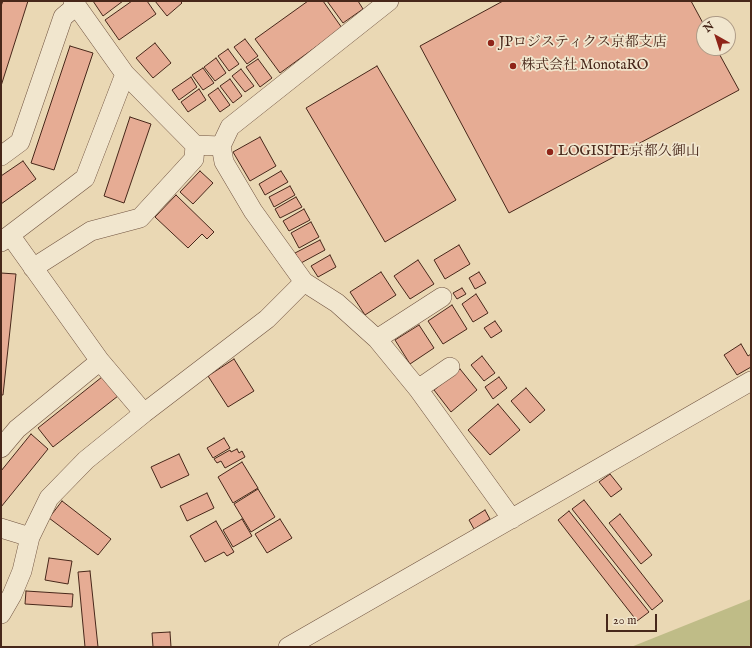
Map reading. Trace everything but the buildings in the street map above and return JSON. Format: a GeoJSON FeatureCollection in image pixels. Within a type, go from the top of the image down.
{"type":"FeatureCollection","features":[{"type":"Feature","properties":{"kind":"street"},"geometry":{"type":"LineString","coordinates":[[389,1],[230,126],[221,146],[224,162],[254,211],[304,282],[337,303],[377,339],[418,388],[512,519]]}},
{"type":"Feature","properties":{"kind":"street"},"geometry":{"type":"LineString","coordinates":[[1,156],[20,142],[63,17],[75,4],[125,74],[195,145],[221,146]]}},
{"type":"Feature","properties":{"kind":"street"},"geometry":{"type":"LineString","coordinates":[[125,74],[85,178],[5,239],[33,268],[100,361],[144,413]]}},
{"type":"Feature","properties":{"kind":"street"},"geometry":{"type":"LineString","coordinates":[[33,268],[91,231],[140,218],[194,159],[195,145]]}},
{"type":"Feature","properties":{"kind":"street"},"geometry":{"type":"LineString","coordinates":[[1,614],[12,595],[22,571],[30,537],[49,498],[86,460],[144,413],[267,319],[304,282]]}},
{"type":"Feature","properties":{"kind":"street"},"geometry":{"type":"LineString","coordinates":[[377,339],[442,297]]}},
{"type":"Feature","properties":{"kind":"street"},"geometry":{"type":"LineString","coordinates":[[1,448],[17,429],[100,361]]}},
{"type":"Feature","properties":{"kind":"street"},"geometry":{"type":"LineString","coordinates":[[418,388],[450,367]]}},
{"type":"Feature","properties":{"kind":"street"},"geometry":{"type":"LineString","coordinates":[[288,647],[751,381]]}},
{"type":"Feature","properties":{"kind":"street"},"geometry":{"type":"LineString","coordinates":[[1,528],[30,537]]}},
{"type":"Feature","properties":{"kind":"shaded area"},"geometry":{"type":"Polygon","coordinates":[[[751,599],[751,645],[747,647],[631,647],[751,599]]]}},
{"type":"Feature","properties":{"kind":"place","name":"JPロジスティクス京都支店"},"geometry":{"type":"Point","coordinates":[491,43]}},
{"type":"Feature","properties":{"kind":"place","name":"株式会社 MonotaRO"},"geometry":{"type":"Point","coordinates":[513,66]}},
{"type":"Feature","properties":{"kind":"place","name":"LOGISITE京都久御山"},"geometry":{"type":"Point","coordinates":[550,152]}}]}
